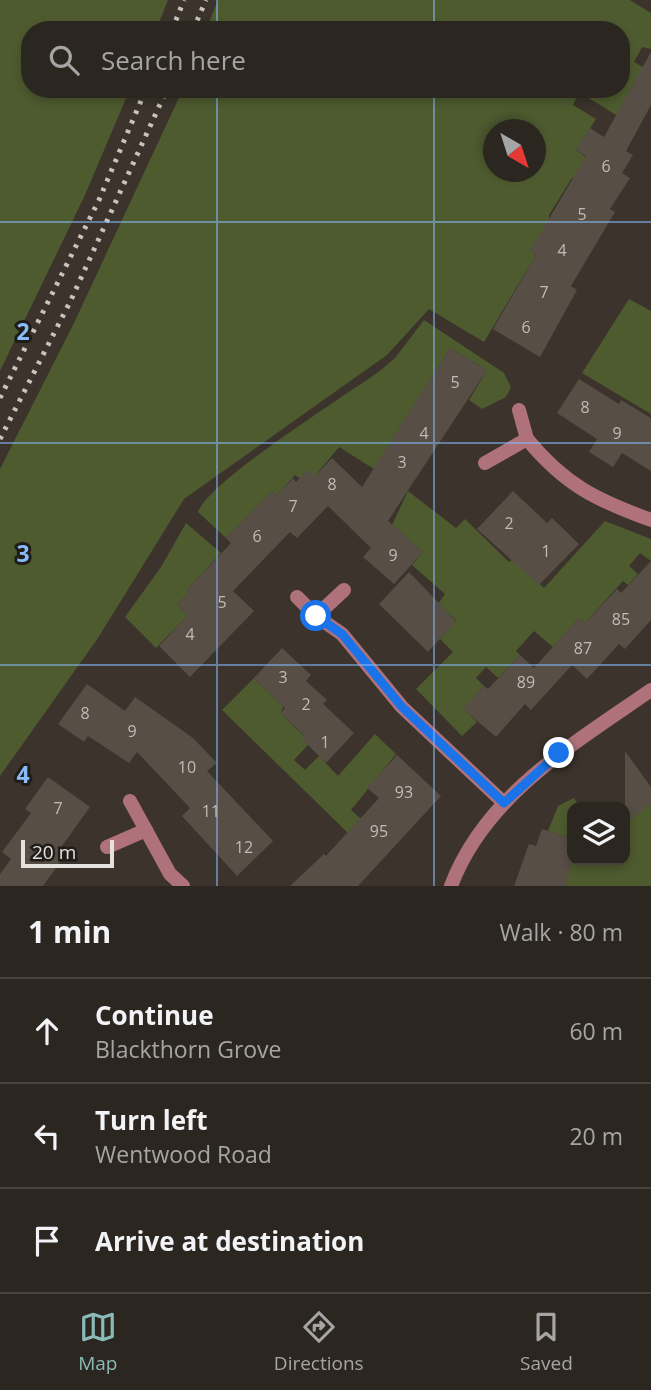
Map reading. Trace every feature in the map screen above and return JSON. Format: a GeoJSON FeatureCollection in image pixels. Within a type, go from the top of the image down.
{"type":"FeatureCollection","features":[{"type":"Feature","properties":{"kind":"street"},"geometry":{"type":"LineString","coordinates":[[519,410],[527,439],[545,461],[596,500],[651,520]]}},
{"type":"Feature","properties":{"kind":"street"},"geometry":{"type":"LineString","coordinates":[[485,463],[527,439]]}},
{"type":"Feature","properties":{"kind":"street"},"geometry":{"type":"LineString","coordinates":[[316,616],[344,590]]}},
{"type":"Feature","properties":{"kind":"street"},"geometry":{"type":"LineString","coordinates":[[297,597],[316,616],[342,634],[402,707],[504,803]]}},
{"type":"Feature","properties":{"kind":"street"},"geometry":{"type":"LineString","coordinates":[[451,886],[468,847],[504,803],[559,753],[651,690]]}},
{"type":"Feature","properties":{"kind":"street"},"geometry":{"type":"LineString","coordinates":[[130,801],[170,874],[183,886]]}},
{"type":"Feature","properties":{"kind":"street"},"geometry":{"type":"LineString","coordinates":[[107,847],[146,830]]}},
{"type":"Feature","properties":{"kind":"green space"},"geometry":{"type":"Polygon","coordinates":[[[0,0],[168,0],[160,21],[21,21],[21,98],[126,98],[85,195],[0,371],[0,0]]]}},
{"type":"Feature","properties":{"kind":"green space"},"geometry":{"type":"Polygon","coordinates":[[[218,0],[630,0],[651,13],[651,49],[642,47],[634,62],[651,72],[628,109],[644,117],[637,128],[589,98],[630,98],[630,21],[210,21],[218,0]]]}},
{"type":"Feature","properties":{"kind":"green space"},"geometry":{"type":"Polygon","coordinates":[[[179,98],[576,98],[573,105],[596,119],[576,150],[589,159],[576,180],[572,178],[549,215],[549,220],[530,251],[536,255],[484,342],[429,309],[387,355],[184,499],[98,638],[0,776],[0,469],[74,323],[179,98]]]}},
{"type":"Feature","properties":{"kind":"green space"},"geometry":{"type":"Polygon","coordinates":[[[629,299],[651,311],[651,414],[582,373],[629,299]]]}},
{"type":"Feature","properties":{"kind":"green space"},"geometry":{"type":"Polygon","coordinates":[[[424,320],[504,373],[511,387],[506,397],[482,409],[469,400],[487,370],[450,348],[374,469],[339,447],[315,476],[299,478],[295,475],[277,495],[272,491],[226,538],[198,512],[208,498],[252,460],[381,370],[395,358],[424,320]]]}},
{"type":"Feature","properties":{"kind":"green space"},"geometry":{"type":"Polygon","coordinates":[[[408,491],[456,528],[465,519],[509,562],[513,559],[544,588],[605,521],[651,539],[651,561],[640,553],[629,566],[638,574],[628,585],[623,581],[585,623],[579,618],[553,647],[534,631],[516,651],[520,655],[498,678],[486,667],[476,678],[484,686],[464,709],[477,722],[462,736],[416,689],[453,652],[440,639],[456,620],[438,604],[445,594],[412,565],[423,552],[392,525],[408,491]]]}},
{"type":"Feature","properties":{"kind":"green space"},"geometry":{"type":"Polygon","coordinates":[[[186,523],[221,553],[177,605],[188,615],[156,648],[125,617],[161,567],[186,523]]]}},
{"type":"Feature","properties":{"kind":"green space"},"geometry":{"type":"Polygon","coordinates":[[[254,678],[283,706],[281,713],[304,736],[308,745],[294,760],[305,770],[319,756],[338,776],[375,734],[396,754],[351,810],[361,819],[348,833],[222,710],[254,678]]]}},
{"type":"Feature","properties":{"kind":"green space"},"geometry":{"type":"Polygon","coordinates":[[[574,798],[577,802],[567,802],[567,837],[548,831],[558,806],[574,798]]]}},
{"type":"Feature","properties":{"kind":"green space"},"geometry":{"type":"Polygon","coordinates":[[[651,804],[651,886],[565,886],[563,863],[571,866],[630,865],[630,818],[651,804]]]}},
{"type":"Feature","properties":{"kind":"building"},"geometry":{"type":"Polygon","coordinates":[[[651,52],[651,105],[626,151],[633,155],[622,173],[630,178],[610,209],[615,212],[571,286],[577,290],[540,357],[493,329],[536,255],[530,251],[586,156],[576,150],[590,128],[604,137],[626,98],[630,98],[630,90],[651,52]]]}},
{"type":"Feature","properties":{"kind":"building"},"geometry":{"type":"Polygon","coordinates":[[[450,348],[487,370],[388,521],[423,552],[394,584],[363,557],[371,548],[328,506],[297,538],[290,532],[233,591],[254,611],[190,677],[159,646],[188,615],[177,605],[189,593],[187,590],[231,543],[226,538],[272,491],[277,495],[293,478],[296,482],[308,469],[315,476],[332,458],[362,487],[450,348]]]}},
{"type":"Feature","properties":{"kind":"building"},"geometry":{"type":"Polygon","coordinates":[[[579,379],[619,404],[621,400],[651,418],[651,471],[622,453],[613,467],[589,452],[597,439],[557,413],[579,379]]]}},
{"type":"Feature","properties":{"kind":"building"},"geometry":{"type":"Polygon","coordinates":[[[513,491],[547,523],[552,518],[579,544],[539,585],[477,529],[513,491]]]}},
{"type":"Feature","properties":{"kind":"building"},"geometry":{"type":"Polygon","coordinates":[[[651,561],[651,620],[625,649],[619,644],[587,679],[572,665],[531,710],[525,704],[496,737],[463,709],[484,686],[488,689],[520,655],[534,668],[579,618],[585,623],[617,589],[621,593],[651,561]]]}},
{"type":"Feature","properties":{"kind":"building"},"geometry":{"type":"Polygon","coordinates":[[[409,572],[456,621],[428,652],[379,604],[409,572]]]}},
{"type":"Feature","properties":{"kind":"building"},"geometry":{"type":"Polygon","coordinates":[[[282,648],[311,675],[306,681],[327,700],[323,704],[354,733],[326,763],[301,738],[304,735],[281,713],[285,708],[254,678],[282,648]]]}},
{"type":"Feature","properties":{"kind":"building"},"geometry":{"type":"Polygon","coordinates":[[[87,684],[125,711],[135,697],[193,738],[217,763],[207,771],[273,841],[237,876],[182,816],[190,808],[137,752],[129,763],[88,736],[84,742],[58,724],[87,684]]]}},
{"type":"Feature","properties":{"kind":"building"},"geometry":{"type":"Polygon","coordinates":[[[625,751],[651,787],[651,804],[630,819],[630,802],[625,802],[625,751]]]}},
{"type":"Feature","properties":{"kind":"building"},"geometry":{"type":"Polygon","coordinates":[[[397,755],[441,796],[358,886],[290,886],[324,854],[326,856],[379,798],[367,788],[397,755]]]}},
{"type":"Feature","properties":{"kind":"building"},"geometry":{"type":"Polygon","coordinates":[[[48,777],[90,807],[62,846],[68,851],[43,886],[0,886],[0,874],[11,859],[2,852],[31,813],[25,809],[48,777]]]}},
{"type":"Feature","properties":{"kind":"building"},"geometry":{"type":"Polygon","coordinates":[[[542,829],[567,837],[567,865],[572,865],[565,886],[514,886],[529,844],[536,846],[542,829]]]}},
{"type":"Feature","properties":{"kind":"railway"},"geometry":{"type":"LineString","coordinates":[[176,21],[184,0]]}},
{"type":"Feature","properties":{"kind":"railway"},"geometry":{"type":"LineString","coordinates":[[197,21],[206,0]]}},
{"type":"Feature","properties":{"kind":"railway"},"geometry":{"type":"LineString","coordinates":[[0,398],[99,200],[142,98]]}},
{"type":"Feature","properties":{"kind":"railway"},"geometry":{"type":"LineString","coordinates":[[0,439],[71,300],[163,98]]}},
{"type":"Feature","properties":{"kind":"route"},"geometry":{"type":"LineString","coordinates":[[316,616],[342,634],[402,707],[504,803],[559,753]]}}]}
